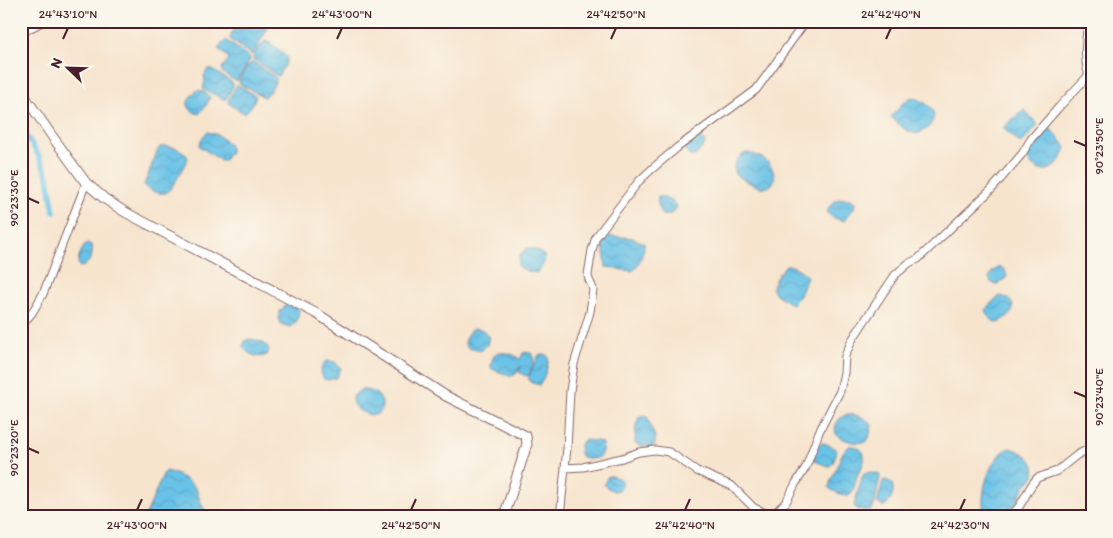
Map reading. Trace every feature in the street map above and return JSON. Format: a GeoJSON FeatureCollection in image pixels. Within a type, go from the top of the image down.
{"type":"FeatureCollection","features":[{"type":"Feature","properties":{"kind":"street"},"geometry":{"type":"LineString","coordinates":[[21,33],[44,21]]}},
{"type":"Feature","properties":{"kind":"street"},"geometry":{"type":"LineString","coordinates":[[560,517],[570,391],[574,364],[590,312],[593,290],[588,280],[588,275],[596,236],[639,181],[653,168],[678,147],[756,90],[806,21]]}},
{"type":"Feature","properties":{"kind":"street"},"geometry":{"type":"LineString","coordinates":[[565,468],[583,467],[639,452],[655,450],[669,452],[697,471],[732,486],[754,508],[768,514],[777,510],[786,502],[806,467],[818,432],[840,391],[845,356],[852,340],[895,275],[909,263],[918,259],[992,189],[1058,107],[1090,78],[1085,43],[1088,21]]}},
{"type":"Feature","properties":{"kind":"street"},"geometry":{"type":"LineString","coordinates":[[21,90],[86,183],[105,199],[125,212],[319,314],[446,396],[526,436],[527,444],[504,517]]}},
{"type":"Feature","properties":{"kind":"street"},"geometry":{"type":"LineString","coordinates":[[21,326],[32,313],[43,294],[86,183]]}},
{"type":"Feature","properties":{"kind":"street"},"geometry":{"type":"LineString","coordinates":[[1009,517],[1019,507],[1037,478],[1057,471],[1076,455],[1092,447]]}},
{"type":"Feature","properties":{"kind":"water"},"geometry":{"type":"Polygon","coordinates":[[[240,21],[259,21],[268,28],[252,55],[230,39],[231,34],[240,21]]]}},
{"type":"Feature","properties":{"kind":"water"},"geometry":{"type":"Polygon","coordinates":[[[226,40],[250,58],[237,81],[222,72],[223,66],[229,58],[219,50],[226,40]]]}},
{"type":"Feature","properties":{"kind":"water"},"geometry":{"type":"Polygon","coordinates":[[[266,41],[287,57],[285,65],[278,76],[253,59],[258,49],[266,41]]]}},
{"type":"Feature","properties":{"kind":"water"},"geometry":{"type":"Polygon","coordinates":[[[253,62],[276,78],[272,89],[264,97],[240,84],[239,81],[253,62]]]}},
{"type":"Feature","properties":{"kind":"water"},"geometry":{"type":"Polygon","coordinates":[[[208,69],[233,83],[233,87],[226,99],[203,89],[204,76],[208,69]]]}},
{"type":"Feature","properties":{"kind":"water"},"geometry":{"type":"Polygon","coordinates":[[[237,85],[256,96],[251,107],[244,113],[228,103],[237,85]]]}},
{"type":"Feature","properties":{"kind":"water"},"geometry":{"type":"Polygon","coordinates":[[[198,90],[205,92],[210,97],[199,114],[188,106],[191,96],[198,90]]]}},
{"type":"Feature","properties":{"kind":"water"},"geometry":{"type":"Polygon","coordinates":[[[911,97],[925,103],[933,111],[934,115],[929,127],[917,133],[907,130],[891,117],[911,97]]]}},
{"type":"Feature","properties":{"kind":"water"},"geometry":{"type":"Polygon","coordinates":[[[1024,109],[1038,125],[1021,144],[1003,128],[1024,109]]]}},
{"type":"Feature","properties":{"kind":"water"},"geometry":{"type":"Polygon","coordinates":[[[1048,129],[1051,129],[1066,148],[1055,166],[1051,169],[1041,170],[1031,164],[1027,155],[1048,129]]]}},
{"type":"Feature","properties":{"kind":"water"},"geometry":{"type":"Polygon","coordinates":[[[207,132],[218,135],[230,145],[230,152],[224,160],[220,160],[199,146],[207,132]]]}},
{"type":"Feature","properties":{"kind":"water"},"geometry":{"type":"Polygon","coordinates":[[[698,137],[705,141],[704,146],[695,156],[690,156],[684,146],[698,137]]]}},
{"type":"Feature","properties":{"kind":"water"},"geometry":{"type":"Polygon","coordinates":[[[165,146],[181,151],[188,158],[172,187],[166,193],[160,193],[144,185],[157,152],[160,147],[165,146]]]}},
{"type":"Feature","properties":{"kind":"water"},"geometry":{"type":"Polygon","coordinates":[[[746,153],[758,155],[772,168],[773,182],[769,186],[761,187],[750,183],[734,173],[736,161],[746,153]]]}},
{"type":"Feature","properties":{"kind":"water"},"geometry":{"type":"Polygon","coordinates":[[[658,197],[664,197],[672,201],[676,206],[673,212],[662,215],[658,197]]]}},
{"type":"Feature","properties":{"kind":"water"},"geometry":{"type":"Polygon","coordinates":[[[839,199],[855,202],[854,208],[844,221],[834,218],[827,213],[831,204],[839,199]]]}},
{"type":"Feature","properties":{"kind":"water"},"geometry":{"type":"Polygon","coordinates":[[[608,236],[633,238],[644,243],[643,254],[634,270],[606,267],[603,245],[604,238],[608,236]]]}},
{"type":"Feature","properties":{"kind":"water"},"geometry":{"type":"Polygon","coordinates":[[[86,244],[92,245],[92,255],[89,261],[82,267],[78,264],[79,258],[86,244]]]}},
{"type":"Feature","properties":{"kind":"water"},"geometry":{"type":"Polygon","coordinates":[[[527,248],[540,252],[545,258],[537,273],[524,270],[518,265],[520,254],[527,248]]]}},
{"type":"Feature","properties":{"kind":"water"},"geometry":{"type":"Polygon","coordinates":[[[786,265],[798,269],[807,277],[800,296],[791,304],[777,295],[772,289],[775,279],[786,265]]]}},
{"type":"Feature","properties":{"kind":"water"},"geometry":{"type":"Polygon","coordinates":[[[999,267],[1004,269],[1007,275],[1006,278],[996,285],[989,278],[992,272],[999,267]]]}},
{"type":"Feature","properties":{"kind":"water"},"geometry":{"type":"Polygon","coordinates":[[[1000,296],[1010,301],[1013,309],[999,323],[990,318],[986,309],[1000,296]]]}},
{"type":"Feature","properties":{"kind":"water"},"geometry":{"type":"Polygon","coordinates":[[[287,304],[299,309],[297,319],[291,327],[281,324],[278,319],[280,311],[287,304]]]}},
{"type":"Feature","properties":{"kind":"water"},"geometry":{"type":"Polygon","coordinates":[[[474,328],[483,330],[489,336],[487,345],[481,351],[471,349],[465,345],[467,335],[474,328]]]}},
{"type":"Feature","properties":{"kind":"water"},"geometry":{"type":"Polygon","coordinates":[[[249,339],[264,343],[269,350],[267,355],[257,356],[247,352],[243,346],[245,341],[249,339]]]}},
{"type":"Feature","properties":{"kind":"water"},"geometry":{"type":"Polygon","coordinates":[[[498,352],[514,355],[520,360],[523,353],[532,353],[534,359],[529,375],[526,376],[519,372],[520,366],[516,374],[511,376],[491,368],[491,363],[498,352]]]}},
{"type":"Feature","properties":{"kind":"water"},"geometry":{"type":"Polygon","coordinates":[[[545,354],[548,357],[548,363],[540,385],[529,381],[529,377],[538,356],[545,354]]]}},
{"type":"Feature","properties":{"kind":"water"},"geometry":{"type":"Polygon","coordinates":[[[326,361],[335,362],[341,368],[337,377],[329,380],[324,379],[321,370],[326,361]]]}},
{"type":"Feature","properties":{"kind":"water"},"geometry":{"type":"Polygon","coordinates":[[[360,390],[370,391],[377,395],[381,400],[382,406],[380,411],[376,414],[369,414],[356,408],[352,397],[360,390]]]}},
{"type":"Feature","properties":{"kind":"water"},"geometry":{"type":"Polygon","coordinates":[[[847,414],[861,417],[872,425],[866,442],[850,441],[836,434],[835,427],[837,422],[847,414]]]}},
{"type":"Feature","properties":{"kind":"water"},"geometry":{"type":"Polygon","coordinates":[[[643,415],[647,417],[655,437],[653,447],[640,446],[635,443],[636,425],[639,417],[643,415]]]}},
{"type":"Feature","properties":{"kind":"water"},"geometry":{"type":"Polygon","coordinates":[[[585,440],[602,443],[602,452],[598,458],[582,457],[579,451],[580,445],[585,440]]]}},
{"type":"Feature","properties":{"kind":"water"},"geometry":{"type":"Polygon","coordinates":[[[824,443],[835,448],[837,451],[830,466],[813,458],[817,446],[824,443]]]}},
{"type":"Feature","properties":{"kind":"water"},"geometry":{"type":"Polygon","coordinates":[[[849,446],[855,446],[860,449],[863,452],[864,458],[853,490],[849,495],[845,495],[829,488],[843,452],[849,446]]]}},
{"type":"Feature","properties":{"kind":"water"},"geometry":{"type":"Polygon","coordinates":[[[1010,448],[1028,457],[1034,465],[1033,477],[1004,517],[985,517],[983,499],[987,478],[996,459],[1010,448]]]}},
{"type":"Feature","properties":{"kind":"water"},"geometry":{"type":"Polygon","coordinates":[[[166,471],[179,476],[194,487],[210,517],[145,517],[166,471]]]}},
{"type":"Feature","properties":{"kind":"water"},"geometry":{"type":"Polygon","coordinates":[[[871,472],[879,474],[880,477],[874,506],[871,511],[857,509],[854,506],[862,477],[864,474],[871,472]]]}},
{"type":"Feature","properties":{"kind":"water"},"geometry":{"type":"Polygon","coordinates":[[[608,476],[622,480],[623,483],[619,490],[614,491],[606,487],[604,484],[608,476]]]}},
{"type":"Feature","properties":{"kind":"water"},"geometry":{"type":"Polygon","coordinates":[[[883,481],[891,482],[893,492],[888,504],[882,506],[877,503],[883,481]]]}},
{"type":"Feature","properties":{"kind":"waterway"},"geometry":{"type":"LineString","coordinates":[[21,128],[39,156],[48,177],[54,212]]}}]}
